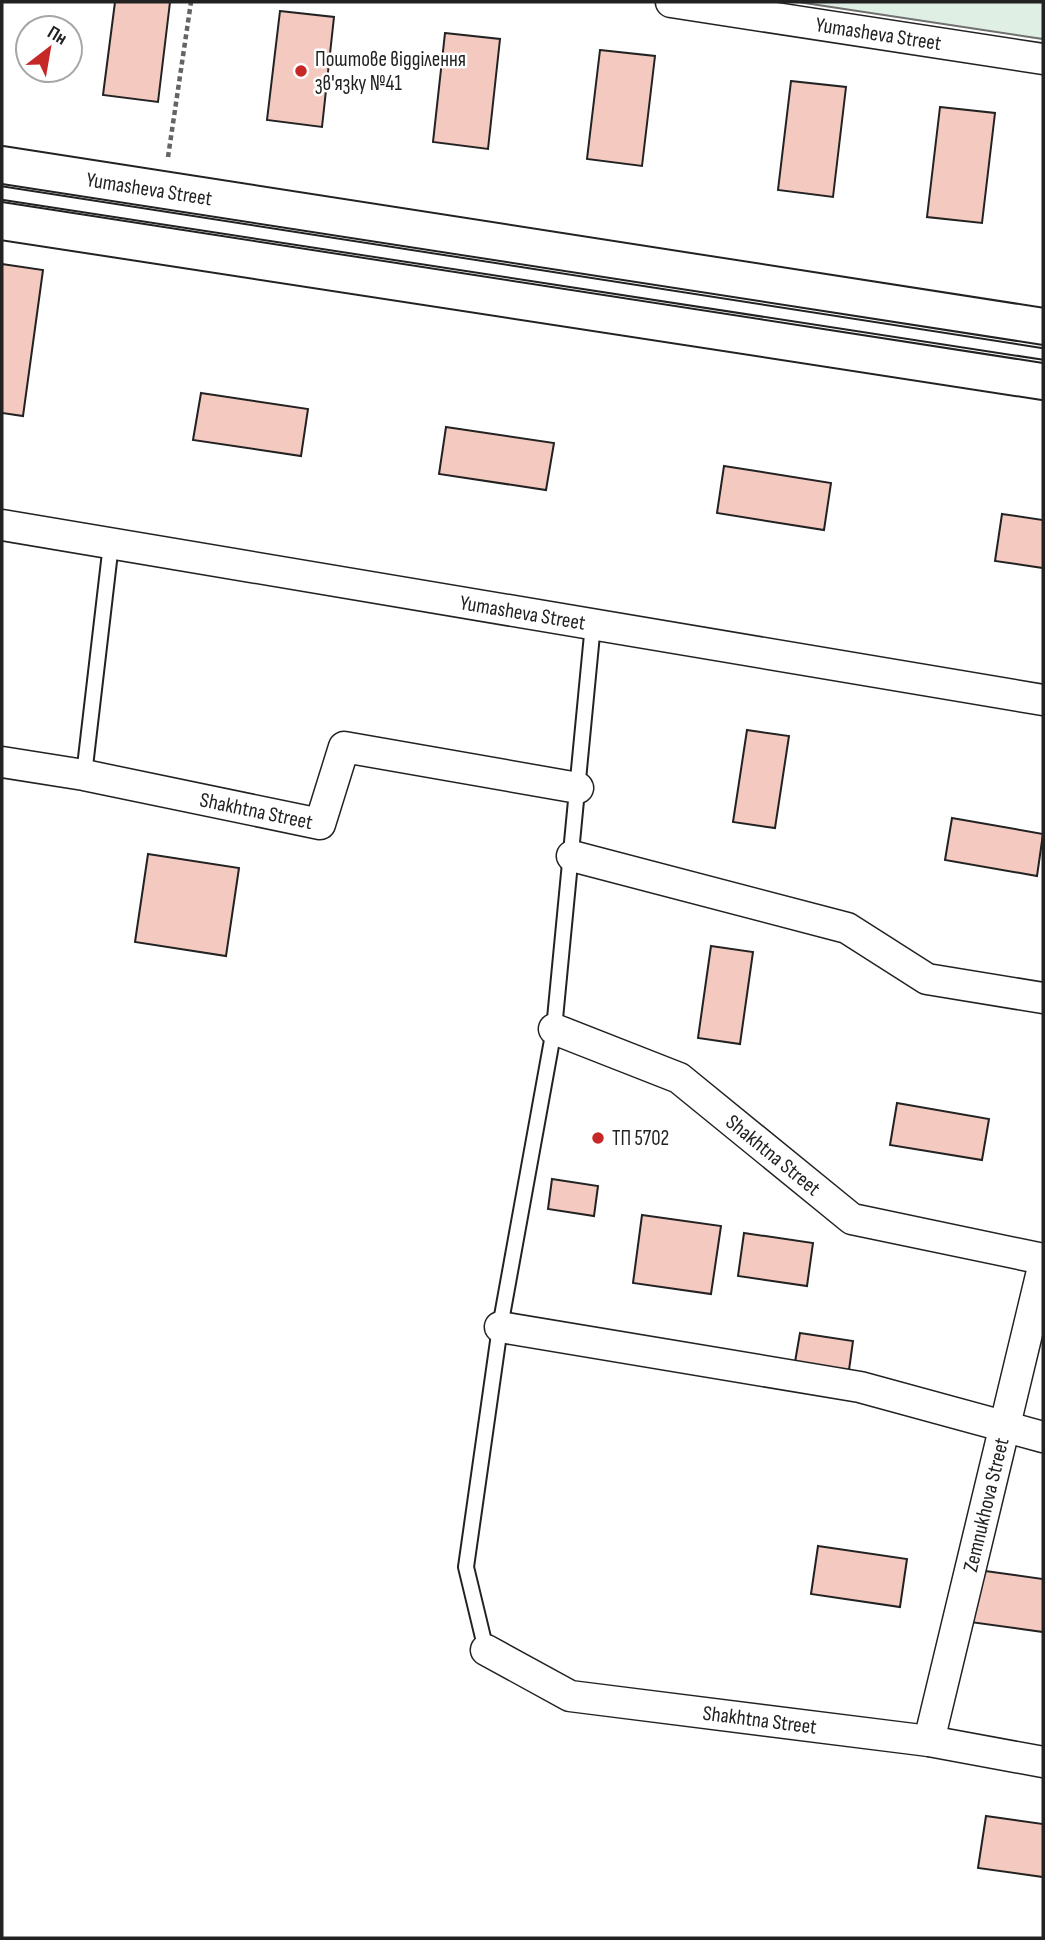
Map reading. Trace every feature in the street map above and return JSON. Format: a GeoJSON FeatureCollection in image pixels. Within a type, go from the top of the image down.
{"type":"FeatureCollection","features":[{"type":"Feature","properties":{"kind":"main road","name":"Yumasheva Street"},"geometry":{"type":"LineString","coordinates":[[2,166],[1043,328]]}},
{"type":"Feature","properties":{"kind":"main road"},"geometry":{"type":"LineString","coordinates":[[2,220],[1043,380]]}},
{"type":"Feature","properties":{"kind":"street","name":"Yumasheva Street"},"geometry":{"type":"LineString","coordinates":[[671,2],[1043,59]]}},
{"type":"Feature","properties":{"kind":"street","name":"Yumasheva Street"},"geometry":{"type":"LineString","coordinates":[[2,525],[1043,700]]}},
{"type":"Feature","properties":{"kind":"street","name":"Shakhtna Street"},"geometry":{"type":"LineString","coordinates":[[2,762],[84,775],[320,824],[344,747],[578,788]]}},
{"type":"Feature","properties":{"kind":"street"},"geometry":{"type":"LineString","coordinates":[[572,856],[847,928],[927,979],[1043,998]]}},
{"type":"Feature","properties":{"kind":"street","name":"Shakhtna Street"},"geometry":{"type":"LineString","coordinates":[[554,1029],[679,1078],[852,1219],[1043,1259]]}},
{"type":"Feature","properties":{"kind":"street","name":"Zemnukhova Street"},"geometry":{"type":"LineString","coordinates":[[929,1741],[1043,1267]]}},
{"type":"Feature","properties":{"kind":"street"},"geometry":{"type":"LineString","coordinates":[[500,1327],[860,1387],[1043,1437]]}},
{"type":"Feature","properties":{"kind":"street","name":"Shakhtna Street"},"geometry":{"type":"LineString","coordinates":[[486,1650],[570,1696],[929,1741],[1043,1762]]}},
{"type":"Feature","properties":{"kind":"lane"},"geometry":{"type":"LineString","coordinates":[[84,775],[111,544]]}},
{"type":"Feature","properties":{"kind":"lane"},"geometry":{"type":"LineString","coordinates":[[486,1650],[466,1567],[500,1327],[554,1029],[593,624]]}},
{"type":"Feature","properties":{"kind":"path"},"geometry":{"type":"LineString","coordinates":[[163,191],[191,2]]}},
{"type":"Feature","properties":{"kind":"green space"},"geometry":{"type":"Polygon","coordinates":[[[798,2],[1043,2],[1043,39],[798,2]]]}},
{"type":"Feature","properties":{"kind":"building"},"geometry":{"type":"Polygon","coordinates":[[[115,2],[170,2],[158,102],[103,95],[115,2]]]}},
{"type":"Feature","properties":{"kind":"building"},"geometry":{"type":"Polygon","coordinates":[[[280,11],[334,17],[322,127],[267,120],[280,11]]]}},
{"type":"Feature","properties":{"kind":"building"},"geometry":{"type":"Polygon","coordinates":[[[445,33],[500,39],[488,149],[433,142],[445,33]]]}},
{"type":"Feature","properties":{"kind":"building"},"geometry":{"type":"Polygon","coordinates":[[[600,50],[655,56],[642,166],[587,159],[600,50]]]}},
{"type":"Feature","properties":{"kind":"building"},"geometry":{"type":"Polygon","coordinates":[[[791,81],[846,87],[833,197],[778,190],[791,81]]]}},
{"type":"Feature","properties":{"kind":"building"},"geometry":{"type":"Polygon","coordinates":[[[940,107],[995,113],[982,223],[927,217],[940,107]]]}},
{"type":"Feature","properties":{"kind":"building"},"geometry":{"type":"Polygon","coordinates":[[[2,264],[43,270],[23,416],[2,413],[2,264]]]}},
{"type":"Feature","properties":{"kind":"building"},"geometry":{"type":"Polygon","coordinates":[[[201,393],[308,409],[301,456],[193,440],[201,393]]]}},
{"type":"Feature","properties":{"kind":"building"},"geometry":{"type":"Polygon","coordinates":[[[446,427],[554,443],[546,490],[439,474],[446,427]]]}},
{"type":"Feature","properties":{"kind":"building"},"geometry":{"type":"Polygon","coordinates":[[[724,466],[831,483],[824,530],[717,513],[724,466]]]}},
{"type":"Feature","properties":{"kind":"building"},"geometry":{"type":"Polygon","coordinates":[[[1002,514],[1043,520],[1043,568],[995,561],[1002,514]]]}},
{"type":"Feature","properties":{"kind":"building"},"geometry":{"type":"Polygon","coordinates":[[[747,730],[789,736],[775,828],[733,822],[747,730]]]}},
{"type":"Feature","properties":{"kind":"building"},"geometry":{"type":"Polygon","coordinates":[[[952,818],[1043,834],[1037,876],[945,860],[952,818]]]}},
{"type":"Feature","properties":{"kind":"building"},"geometry":{"type":"Polygon","coordinates":[[[148,854],[239,868],[226,956],[135,942],[148,854]]]}},
{"type":"Feature","properties":{"kind":"building"},"geometry":{"type":"Polygon","coordinates":[[[711,946],[753,952],[740,1044],[698,1038],[711,946]]]}},
{"type":"Feature","properties":{"kind":"building"},"geometry":{"type":"Polygon","coordinates":[[[897,1103],[989,1119],[982,1160],[890,1145],[897,1103]]]}},
{"type":"Feature","properties":{"kind":"building"},"geometry":{"type":"Polygon","coordinates":[[[552,1179],[598,1186],[594,1216],[548,1209],[552,1179]]]}},
{"type":"Feature","properties":{"kind":"building"},"geometry":{"type":"Polygon","coordinates":[[[642,1215],[721,1226],[711,1294],[633,1283],[642,1215]]]}},
{"type":"Feature","properties":{"kind":"building"},"geometry":{"type":"Polygon","coordinates":[[[744,1233],[813,1243],[807,1286],[738,1276],[744,1233]]]}},
{"type":"Feature","properties":{"kind":"building"},"geometry":{"type":"Polygon","coordinates":[[[800,1333],[853,1341],[849,1370],[795,1362],[800,1333]]]}},
{"type":"Feature","properties":{"kind":"building"},"geometry":{"type":"Polygon","coordinates":[[[818,1546],[907,1559],[900,1607],[811,1594],[818,1546]]]}},
{"type":"Feature","properties":{"kind":"building"},"geometry":{"type":"Polygon","coordinates":[[[978,1570],[1043,1579],[1043,1632],[970,1622],[978,1570]]]}},
{"type":"Feature","properties":{"kind":"building"},"geometry":{"type":"Polygon","coordinates":[[[986,1816],[1043,1824],[1043,1877],[978,1868],[986,1816]]]}},
{"type":"Feature","properties":{"kind":"tram line"},"geometry":{"type":"LineString","coordinates":[[2,184],[1043,345]]}},
{"type":"Feature","properties":{"kind":"tram line"},"geometry":{"type":"LineString","coordinates":[[2,202],[1043,363]]}},
{"type":"Feature","properties":{"kind":"place","name":"Поштове відділення зв'язку №41"},"geometry":{"type":"Point","coordinates":[301,71]}},
{"type":"Feature","properties":{"kind":"place","name":"ТП 5702"},"geometry":{"type":"Point","coordinates":[598,1138]}}]}
